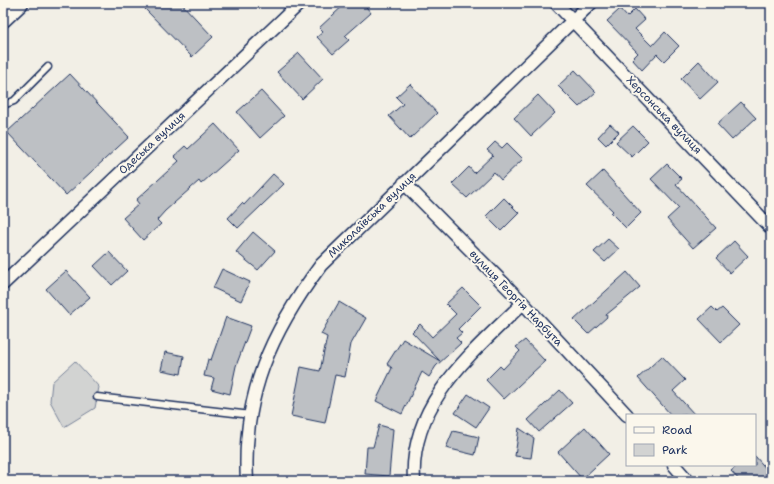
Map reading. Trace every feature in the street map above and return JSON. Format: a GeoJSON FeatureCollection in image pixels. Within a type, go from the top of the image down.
{"type":"FeatureCollection","features":[{"type":"Feature","properties":{"kind":"main road"},"geometry":{"type":"LineString","coordinates":[[3,19],[20,3]]}},
{"type":"Feature","properties":{"kind":"street","name":"Одеська вулиця"},"geometry":{"type":"LineString","coordinates":[[3,284],[300,3]]}},
{"type":"Feature","properties":{"kind":"street","name":"Херсонська вулиця"},"geometry":{"type":"LineString","coordinates":[[556,3],[771,228]]}},
{"type":"Feature","properties":{"kind":"street","name":"Миколаївська вулиця"},"geometry":{"type":"LineString","coordinates":[[247,481],[248,442],[257,383],[268,352],[281,324],[302,290],[321,265],[404,182],[591,3]]}},
{"type":"Feature","properties":{"kind":"street","name":"вулиця Георгія Нарбута"},"geometry":{"type":"LineString","coordinates":[[404,182],[523,303],[626,414]]}},
{"type":"Feature","properties":{"kind":"street"},"geometry":{"type":"LineString","coordinates":[[414,481],[413,466],[417,441],[427,411],[437,395],[461,364],[523,303]]}},
{"type":"Feature","properties":{"kind":"street"},"geometry":{"type":"LineString","coordinates":[[675,466],[688,481]]}},
{"type":"Feature","properties":{"kind":"lane"},"geometry":{"type":"LineString","coordinates":[[3,105],[14,101],[48,67]]}},
{"type":"Feature","properties":{"kind":"lane"},"geometry":{"type":"LineString","coordinates":[[97,398],[251,415]]}},
{"type":"Feature","properties":{"kind":"green space"},"geometry":{"type":"Polygon","coordinates":[[[75,361],[99,387],[95,408],[64,427],[50,401],[52,382],[75,361]]]}},
{"type":"Feature","properties":{"kind":"building"},"geometry":{"type":"Polygon","coordinates":[[[151,3],[181,3],[213,37],[192,57],[145,9],[151,3]]]}},
{"type":"Feature","properties":{"kind":"building"},"geometry":{"type":"Polygon","coordinates":[[[346,3],[363,3],[371,13],[345,36],[349,40],[333,54],[317,37],[323,32],[319,28],[346,3]]]}},
{"type":"Feature","properties":{"kind":"building"},"geometry":{"type":"Polygon","coordinates":[[[620,9],[627,17],[635,9],[645,20],[635,29],[652,46],[665,32],[679,46],[664,61],[657,54],[642,70],[632,59],[638,53],[607,21],[620,9]]]}},
{"type":"Feature","properties":{"kind":"building"},"geometry":{"type":"Polygon","coordinates":[[[299,53],[323,79],[302,99],[277,72],[299,53]]]}},
{"type":"Feature","properties":{"kind":"building"},"geometry":{"type":"Polygon","coordinates":[[[699,61],[718,82],[700,99],[681,79],[699,61]]]}},
{"type":"Feature","properties":{"kind":"building"},"geometry":{"type":"Polygon","coordinates":[[[575,70],[596,92],[579,107],[558,86],[575,70]]]}},
{"type":"Feature","properties":{"kind":"building"},"geometry":{"type":"Polygon","coordinates":[[[70,74],[129,137],[66,195],[7,132],[70,74]]]}},
{"type":"Feature","properties":{"kind":"building"},"geometry":{"type":"Polygon","coordinates":[[[410,84],[437,113],[410,139],[389,116],[403,104],[396,97],[410,84]]]}},
{"type":"Feature","properties":{"kind":"building"},"geometry":{"type":"Polygon","coordinates":[[[261,91],[284,116],[260,138],[237,112],[261,91]]]}},
{"type":"Feature","properties":{"kind":"building"},"geometry":{"type":"Polygon","coordinates":[[[538,95],[555,113],[531,136],[514,118],[538,95]]]}},
{"type":"Feature","properties":{"kind":"building"},"geometry":{"type":"Polygon","coordinates":[[[741,102],[756,118],[732,140],[717,124],[741,102]]]}},
{"type":"Feature","properties":{"kind":"building"},"geometry":{"type":"Polygon","coordinates":[[[215,124],[239,150],[201,184],[199,181],[165,211],[157,220],[161,224],[143,240],[123,218],[139,204],[136,200],[179,161],[174,156],[185,146],[188,149],[215,124]]]}},
{"type":"Feature","properties":{"kind":"building"},"geometry":{"type":"Polygon","coordinates":[[[610,124],[619,132],[606,145],[598,137],[610,124]]]}},
{"type":"Feature","properties":{"kind":"building"},"geometry":{"type":"Polygon","coordinates":[[[633,126],[648,141],[632,157],[616,142],[633,126]]]}},
{"type":"Feature","properties":{"kind":"building"},"geometry":{"type":"Polygon","coordinates":[[[495,142],[502,148],[507,143],[523,159],[501,180],[494,172],[467,198],[452,184],[469,167],[474,173],[493,155],[487,150],[495,142]]]}},
{"type":"Feature","properties":{"kind":"building"},"geometry":{"type":"Polygon","coordinates":[[[667,164],[682,179],[676,184],[716,228],[693,248],[667,219],[679,208],[651,179],[667,164]]]}},
{"type":"Feature","properties":{"kind":"building"},"geometry":{"type":"Polygon","coordinates":[[[603,171],[641,213],[626,228],[611,213],[613,211],[587,186],[603,171]]]}},
{"type":"Feature","properties":{"kind":"building"},"geometry":{"type":"Polygon","coordinates":[[[273,174],[284,184],[238,228],[228,218],[242,203],[244,205],[273,174]]]}},
{"type":"Feature","properties":{"kind":"building"},"geometry":{"type":"Polygon","coordinates":[[[504,198],[519,213],[501,231],[486,216],[504,198]]]}},
{"type":"Feature","properties":{"kind":"building"},"geometry":{"type":"Polygon","coordinates":[[[253,232],[275,251],[258,270],[236,252],[253,232]]]}},
{"type":"Feature","properties":{"kind":"building"},"geometry":{"type":"Polygon","coordinates":[[[608,239],[619,249],[605,262],[594,252],[608,239]]]}},
{"type":"Feature","properties":{"kind":"building"},"geometry":{"type":"Polygon","coordinates":[[[734,241],[748,256],[730,273],[716,258],[734,241]]]}},
{"type":"Feature","properties":{"kind":"building"},"geometry":{"type":"Polygon","coordinates":[[[109,252],[127,271],[112,285],[94,266],[109,252]]]}},
{"type":"Feature","properties":{"kind":"building"},"geometry":{"type":"Polygon","coordinates":[[[222,269],[250,282],[241,301],[213,288],[222,269]]]}},
{"type":"Feature","properties":{"kind":"building"},"geometry":{"type":"Polygon","coordinates":[[[66,271],[90,297],[69,315],[46,289],[66,271]]]}},
{"type":"Feature","properties":{"kind":"building"},"geometry":{"type":"Polygon","coordinates":[[[627,272],[640,287],[606,315],[607,317],[588,334],[574,320],[627,272]]]}},
{"type":"Feature","properties":{"kind":"building"},"geometry":{"type":"Polygon","coordinates":[[[463,288],[481,306],[458,329],[462,333],[456,338],[461,343],[436,366],[429,377],[422,372],[402,414],[376,401],[392,368],[387,364],[403,339],[440,361],[412,332],[420,324],[432,337],[456,314],[446,304],[463,288]]]}},
{"type":"Feature","properties":{"kind":"building"},"geometry":{"type":"Polygon","coordinates":[[[339,302],[366,318],[351,344],[345,377],[335,375],[325,423],[291,416],[301,367],[320,371],[327,337],[321,334],[339,302]]]}},
{"type":"Feature","properties":{"kind":"building"},"geometry":{"type":"Polygon","coordinates":[[[712,307],[717,312],[722,308],[739,325],[721,342],[699,319],[712,307]]]}},
{"type":"Feature","properties":{"kind":"building"},"geometry":{"type":"Polygon","coordinates":[[[226,317],[251,326],[236,366],[230,394],[211,389],[214,378],[204,376],[208,359],[211,360],[226,317]]]}},
{"type":"Feature","properties":{"kind":"building"},"geometry":{"type":"Polygon","coordinates":[[[525,340],[545,361],[504,399],[486,380],[500,366],[503,369],[520,351],[516,347],[525,340]]]}},
{"type":"Feature","properties":{"kind":"building"},"geometry":{"type":"Polygon","coordinates":[[[165,352],[184,356],[181,374],[161,370],[165,352]]]}},
{"type":"Feature","properties":{"kind":"building"},"geometry":{"type":"Polygon","coordinates":[[[662,356],[685,380],[673,391],[694,414],[670,414],[638,378],[662,356]]]}},
{"type":"Feature","properties":{"kind":"building"},"geometry":{"type":"Polygon","coordinates":[[[560,390],[572,403],[539,432],[528,420],[560,390]]]}},
{"type":"Feature","properties":{"kind":"building"},"geometry":{"type":"Polygon","coordinates":[[[468,394],[489,408],[476,427],[455,413],[468,394]]]}},
{"type":"Feature","properties":{"kind":"building"},"geometry":{"type":"Polygon","coordinates":[[[379,425],[393,429],[389,476],[365,474],[367,447],[373,447],[379,425]]]}},
{"type":"Feature","properties":{"kind":"building"},"geometry":{"type":"Polygon","coordinates":[[[585,427],[609,454],[582,479],[558,452],[585,427]]]}},
{"type":"Feature","properties":{"kind":"building"},"geometry":{"type":"Polygon","coordinates":[[[519,428],[534,438],[531,458],[515,456],[519,428]]]}},
{"type":"Feature","properties":{"kind":"building"},"geometry":{"type":"Polygon","coordinates":[[[453,431],[479,437],[475,455],[446,448],[453,431]]]}},
{"type":"Feature","properties":{"kind":"building"},"geometry":{"type":"Polygon","coordinates":[[[756,457],[769,472],[766,474],[771,481],[740,481],[731,471],[737,466],[756,466],[756,457]]]}}]}
